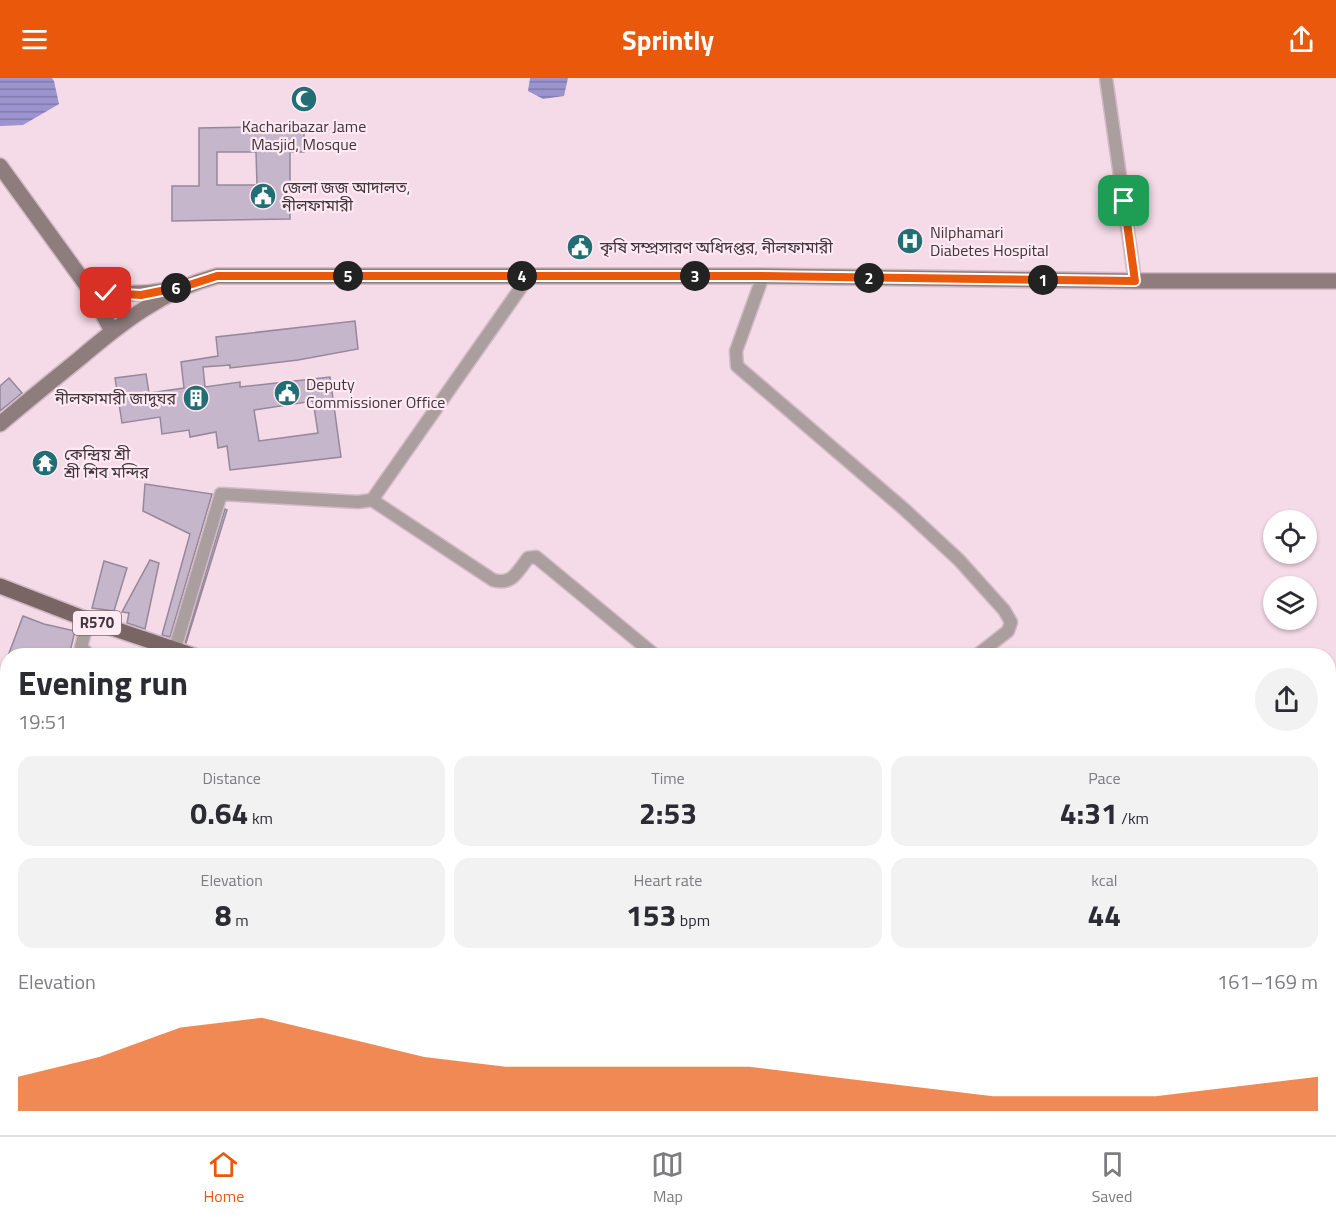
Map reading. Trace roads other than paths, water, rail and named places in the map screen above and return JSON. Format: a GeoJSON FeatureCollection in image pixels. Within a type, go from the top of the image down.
{"type":"FeatureCollection","features":[{"type":"Feature","properties":{"kind":"main road","name":"R570"},"geometry":{"type":"LineString","coordinates":[[0,586],[163,648]]}},
{"type":"Feature","properties":{"kind":"street"},"geometry":{"type":"LineString","coordinates":[[1106,78],[1135,281]]}},
{"type":"Feature","properties":{"kind":"street"},"geometry":{"type":"LineString","coordinates":[[0,166],[90,290],[112,331]]}},
{"type":"Feature","properties":{"kind":"street"},"geometry":{"type":"LineString","coordinates":[[90,290],[141,295],[186,286],[217,276],[763,276],[1336,281]]}},
{"type":"Feature","properties":{"kind":"street"},"geometry":{"type":"LineString","coordinates":[[372,500],[529,276]]}},
{"type":"Feature","properties":{"kind":"street"},"geometry":{"type":"LineString","coordinates":[[763,276],[736,351],[737,366],[959,560],[1004,610],[1011,622],[1008,631],[986,648]]}},
{"type":"Feature","properties":{"kind":"street"},"geometry":{"type":"LineString","coordinates":[[0,424],[112,331],[147,306],[186,286]]}},
{"type":"Feature","properties":{"kind":"street"},"geometry":{"type":"LineString","coordinates":[[175,648],[221,495],[358,502],[372,500],[493,580],[502,583],[509,581],[528,558],[536,557],[646,648]]}},
{"type":"Feature","properties":{"kind":"street"},"geometry":{"type":"LineString","coordinates":[[83,648],[81,646],[88,620]]}},
{"type":"Feature","properties":{"kind":"place","name":"Kacharibazar Jame Masjid, Mosque"},"geometry":{"type":"Point","coordinates":[304,99]}},
{"type":"Feature","properties":{"kind":"place","name":"জেলা জজ আদালত, নীলফামারী"},"geometry":{"type":"Point","coordinates":[263,196]}},
{"type":"Feature","properties":{"kind":"place","name":"Nilphamari Diabetes Hospital"},"geometry":{"type":"Point","coordinates":[910,241]}},
{"type":"Feature","properties":{"kind":"place","name":"কৃষি সম্প্রসারণ অধিদপ্তর, নীলফামারী"},"geometry":{"type":"Point","coordinates":[580,247]}},
{"type":"Feature","properties":{"kind":"place","name":"Deputy Commissioner Office"},"geometry":{"type":"Point","coordinates":[287,393]}},
{"type":"Feature","properties":{"kind":"place","name":"নীলফামারী জাদুঘর"},"geometry":{"type":"Point","coordinates":[196,398]}},
{"type":"Feature","properties":{"kind":"place","name":"কেন্দ্রিয় শ্রী শ্রী শিব মন্দির"},"geometry":{"type":"Point","coordinates":[45,463]}}]}
